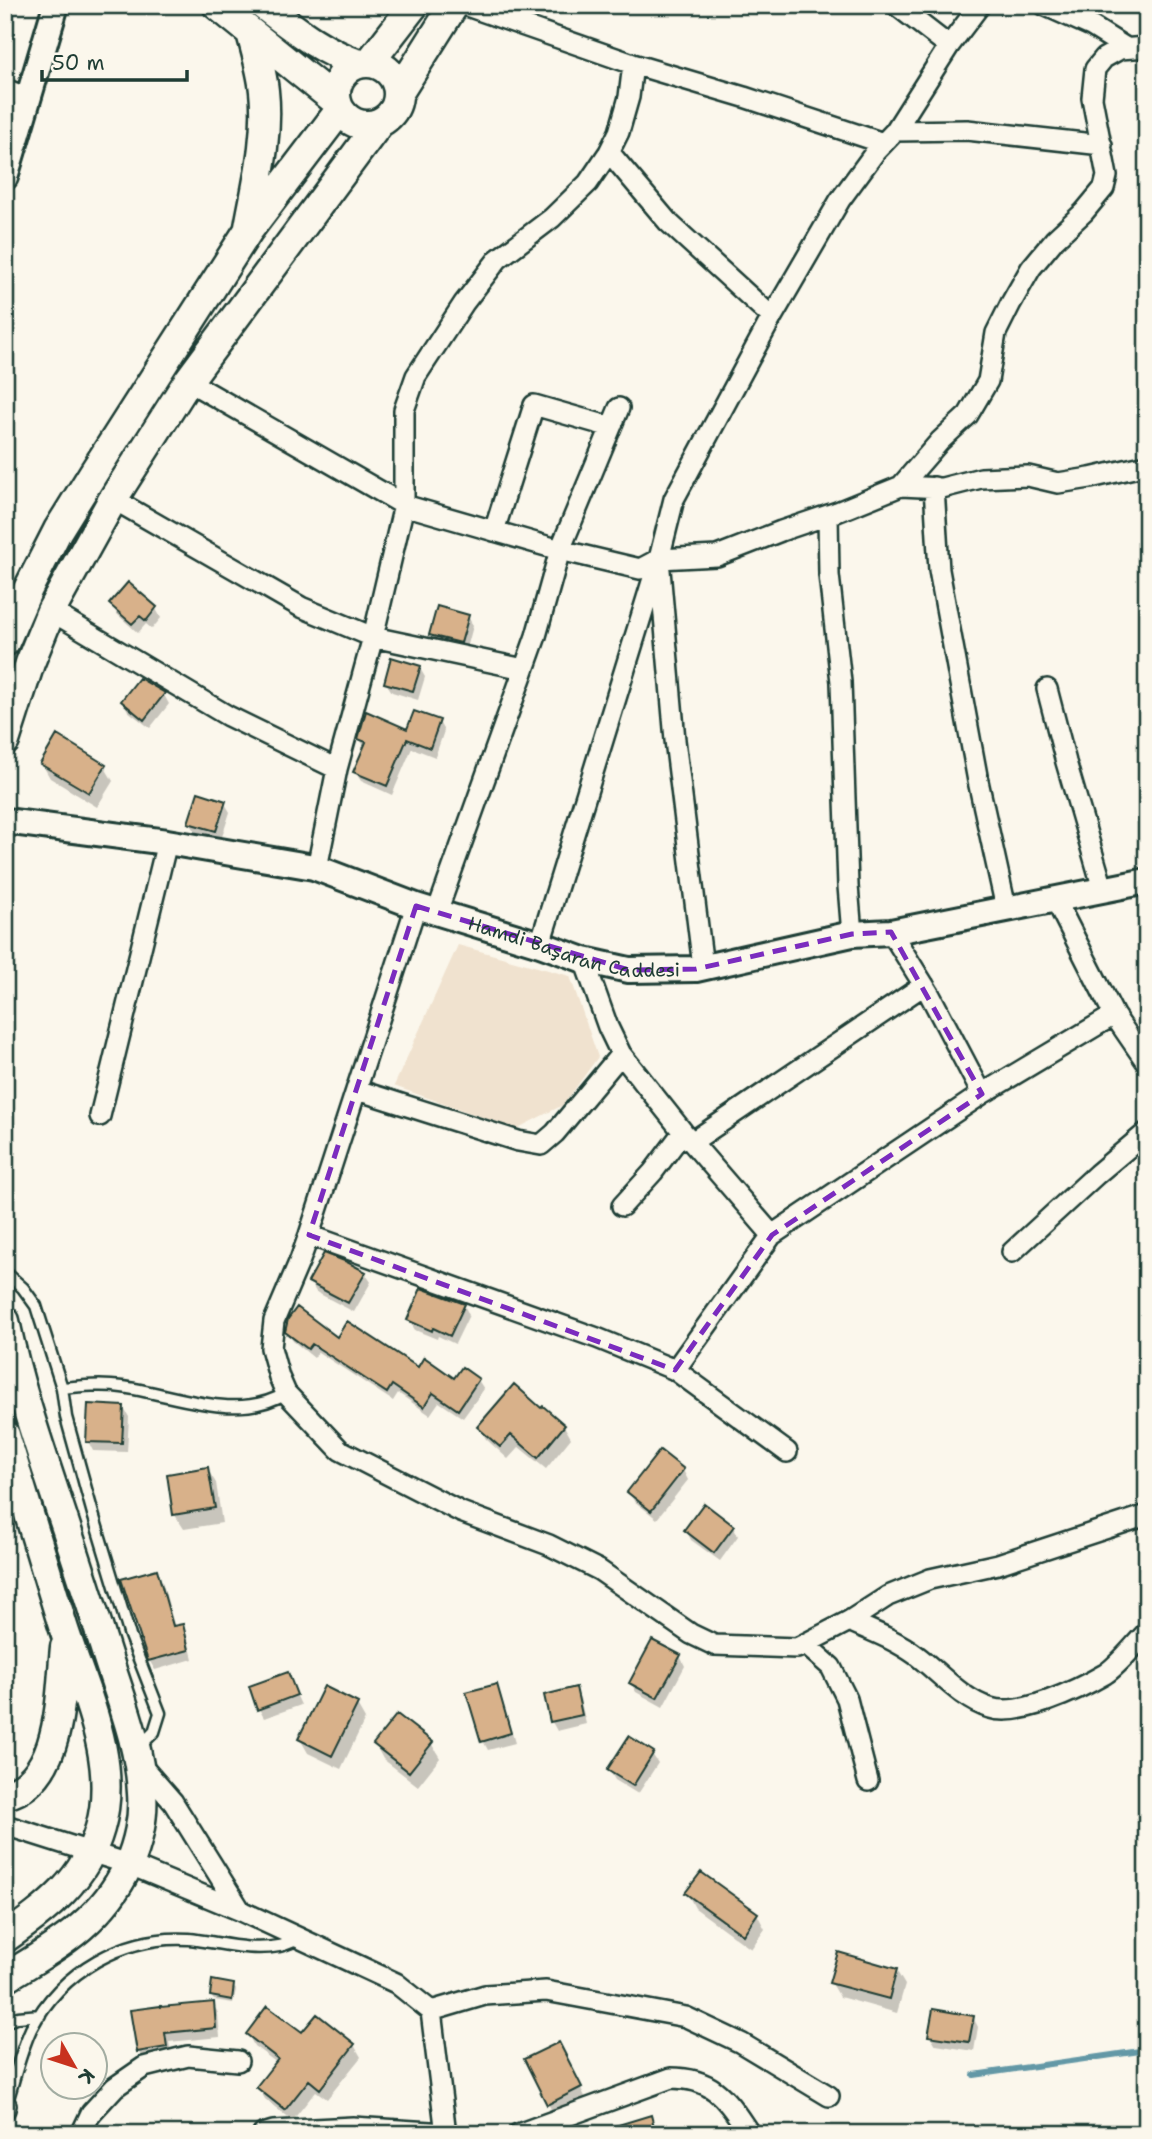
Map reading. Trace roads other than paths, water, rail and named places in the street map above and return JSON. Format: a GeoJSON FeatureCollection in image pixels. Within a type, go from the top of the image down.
{"type":"FeatureCollection","features":[{"type":"Feature","properties":{"kind":"main road"},"geometry":{"type":"LineString","coordinates":[[217,5],[354,122],[372,125],[390,115],[398,94],[454,5]]}},
{"type":"Feature","properties":{"kind":"main road"},"geometry":{"type":"LineString","coordinates":[[263,5],[335,55],[386,69],[393,76],[398,94]]}},
{"type":"Feature","properties":{"kind":"main road"},"geometry":{"type":"LineString","coordinates":[[5,642],[58,530],[248,231],[338,106],[335,92],[343,74],[364,63],[414,5]]}},
{"type":"Feature","properties":{"kind":"main road"},"geometry":{"type":"LineString","coordinates":[[248,231],[265,123],[264,92],[251,33]]}},
{"type":"Feature","properties":{"kind":"main road"},"geometry":{"type":"LineString","coordinates":[[5,741],[30,663],[51,611],[113,499],[188,381],[380,122]]}},
{"type":"Feature","properties":{"kind":"main road"},"geometry":{"type":"LineString","coordinates":[[5,1321],[15,1402],[86,1588],[137,1756],[143,1796],[141,1823],[128,1864],[102,1907],[82,1928],[5,1978]]}},
{"type":"Feature","properties":{"kind":"main road"},"geometry":{"type":"LineString","coordinates":[[5,1435],[100,1739],[106,1797],[92,1852],[79,1873],[60,1896],[5,1938]]}},
{"type":"Feature","properties":{"kind":"main road"},"geometry":{"type":"LineString","coordinates":[[5,1795],[15,1793],[38,1775],[50,1752],[58,1719],[66,1637]]}},
{"type":"Feature","properties":{"kind":"street"},"geometry":{"type":"LineString","coordinates":[[5,177],[56,5]]}},
{"type":"Feature","properties":{"kind":"street"},"geometry":{"type":"LineString","coordinates":[[464,5],[633,64],[889,137],[967,130],[1102,145]]}},
{"type":"Feature","properties":{"kind":"street"},"geometry":{"type":"LineString","coordinates":[[896,5],[949,46]]}},
{"type":"Feature","properties":{"kind":"street"},"geometry":{"type":"LineString","coordinates":[[540,944],[659,559],[674,499],[772,317],[840,200],[889,137],[949,46],[980,5]]}},
{"type":"Feature","properties":{"kind":"street"},"geometry":{"type":"LineString","coordinates":[[1044,5],[1091,26],[1126,48]]}},
{"type":"Feature","properties":{"kind":"street"},"geometry":{"type":"LineString","coordinates":[[901,486],[940,440],[968,415],[988,382],[996,333],[1031,268],[1104,188],[1107,176],[1092,98],[1095,69],[1104,58],[1120,49],[1147,47]]}},
{"type":"Feature","properties":{"kind":"street"},"geometry":{"type":"LineString","coordinates":[[317,868],[337,769],[373,637],[404,505],[404,410],[416,376],[464,303],[498,259],[552,218],[588,183],[619,132],[629,97],[633,64]]}},
{"type":"Feature","properties":{"kind":"street"},"geometry":{"type":"LineString","coordinates":[[5,89],[29,98]]}},
{"type":"Feature","properties":{"kind":"street"},"geometry":{"type":"LineString","coordinates":[[609,152],[668,222],[772,317]]}},
{"type":"Feature","properties":{"kind":"street"},"geometry":{"type":"LineString","coordinates":[[188,381],[404,505],[560,550],[640,569],[659,559],[717,556],[901,486],[942,488],[981,478],[1028,476],[1058,483],[1147,465]]}},
{"type":"Feature","properties":{"kind":"street"},"geometry":{"type":"LineString","coordinates":[[494,531],[534,405],[611,427]]}},
{"type":"Feature","properties":{"kind":"street"},"geometry":{"type":"LineString","coordinates":[[619,408],[560,550],[524,669],[357,1090],[309,1235],[274,1321],[271,1348],[286,1392],[340,1450],[461,1512],[549,1545],[599,1570],[691,1634],[714,1645],[797,1648],[849,1621],[888,1596],[930,1579],[998,1564],[1147,1515]]}},
{"type":"Feature","properties":{"kind":"street"},"geometry":{"type":"LineString","coordinates":[[934,487],[940,570],[978,781],[1006,908]]}},
{"type":"Feature","properties":{"kind":"street"},"geometry":{"type":"LineString","coordinates":[[113,499],[301,607],[373,637],[524,669]]}},
{"type":"Feature","properties":{"kind":"street"},"geometry":{"type":"LineString","coordinates":[[828,515],[830,575],[841,682],[852,934]]}},
{"type":"Feature","properties":{"kind":"street"},"geometry":{"type":"LineString","coordinates":[[659,559],[675,740],[703,967]]}},
{"type":"Feature","properties":{"kind":"street"},"geometry":{"type":"LineString","coordinates":[[51,611],[228,716],[337,769]]}},
{"type":"Feature","properties":{"kind":"street"},"geometry":{"type":"LineString","coordinates":[[1047,689],[1103,889]]}},
{"type":"Feature","properties":{"kind":"street","name":"Hamdi Başaran Caddesi"},"geometry":{"type":"LineString","coordinates":[[5,821],[167,842],[317,868],[427,909],[584,960],[629,970],[703,967],[852,934],[891,932],[1147,881]]}},
{"type":"Feature","properties":{"kind":"street"},"geometry":{"type":"LineString","coordinates":[[100,1116],[167,842]]}},
{"type":"Feature","properties":{"kind":"street"},"geometry":{"type":"LineString","coordinates":[[1055,899],[1114,1015],[1147,1063]]}},
{"type":"Feature","properties":{"kind":"street"},"geometry":{"type":"LineString","coordinates":[[891,932],[924,985],[982,1094]]}},
{"type":"Feature","properties":{"kind":"street"},"geometry":{"type":"LineString","coordinates":[[584,960],[608,1027],[621,1054],[772,1235]]}},
{"type":"Feature","properties":{"kind":"street"},"geometry":{"type":"LineString","coordinates":[[622,1206],[688,1137],[924,985]]}},
{"type":"Feature","properties":{"kind":"street"},"geometry":{"type":"LineString","coordinates":[[676,1370],[772,1235],[982,1094],[1114,1015]]}},
{"type":"Feature","properties":{"kind":"street"},"geometry":{"type":"LineString","coordinates":[[357,1090],[518,1141],[541,1145],[555,1133],[621,1054]]}},
{"type":"Feature","properties":{"kind":"street"},"geometry":{"type":"LineString","coordinates":[[1012,1252],[1147,1132]]}},
{"type":"Feature","properties":{"kind":"street"},"geometry":{"type":"LineString","coordinates":[[309,1235],[597,1338],[676,1370],[787,1452]]}},
{"type":"Feature","properties":{"kind":"street"},"geometry":{"type":"LineString","coordinates":[[849,1621],[916,1654],[955,1689],[990,1709],[1014,1711],[1043,1703],[1107,1672],[1147,1632]]}},
{"type":"Feature","properties":{"kind":"street"},"geometry":{"type":"LineString","coordinates":[[805,1644],[831,1667],[847,1699],[868,1781]]}},
{"type":"Feature","properties":{"kind":"street"},"geometry":{"type":"LineString","coordinates":[[137,1756],[173,1802],[241,1911]]}},
{"type":"Feature","properties":{"kind":"street"},"geometry":{"type":"LineString","coordinates":[[5,1825],[128,1864],[241,1911],[396,1983],[431,2011],[446,2133],[353,2130],[273,2131],[263,2134]]}},
{"type":"Feature","properties":{"kind":"street"},"geometry":{"type":"LineString","coordinates":[[431,2011],[485,1995],[546,1991],[685,2017],[741,2043],[829,2096]]}},
{"type":"Feature","properties":{"kind":"street"},"geometry":{"type":"LineString","coordinates":[[81,2134],[92,2113],[115,2087],[144,2067],[188,2056],[238,2061]]}},
{"type":"Feature","properties":{"kind":"street"},"geometry":{"type":"LineString","coordinates":[[518,2134],[671,2077],[698,2080],[716,2090],[750,2134]]}},
{"type":"Feature","properties":{"kind":"lane"},"geometry":{"type":"LineString","coordinates":[[5,1272],[23,1288],[36,1306],[62,1388],[66,1417],[100,1539],[130,1636],[160,1713],[154,1732],[137,1756]]}},
{"type":"Feature","properties":{"kind":"lane"},"geometry":{"type":"LineString","coordinates":[[62,1388],[92,1385],[124,1387],[208,1404],[247,1406],[273,1401],[286,1392]]}},
{"type":"Feature","properties":{"kind":"lane"},"geometry":{"type":"LineString","coordinates":[[6,2107],[25,2044],[40,2015],[49,2001],[75,1975],[93,1962],[134,1945],[170,1939],[253,1947],[279,1946],[300,1939]]}},
{"type":"Feature","properties":{"kind":"lane"},"geometry":{"type":"LineString","coordinates":[[5,2022],[18,2017],[40,2015]]}},
{"type":"Feature","properties":{"kind":"waterway"},"geometry":{"type":"LineString","coordinates":[[974,2075],[1147,2050]]}}]}
